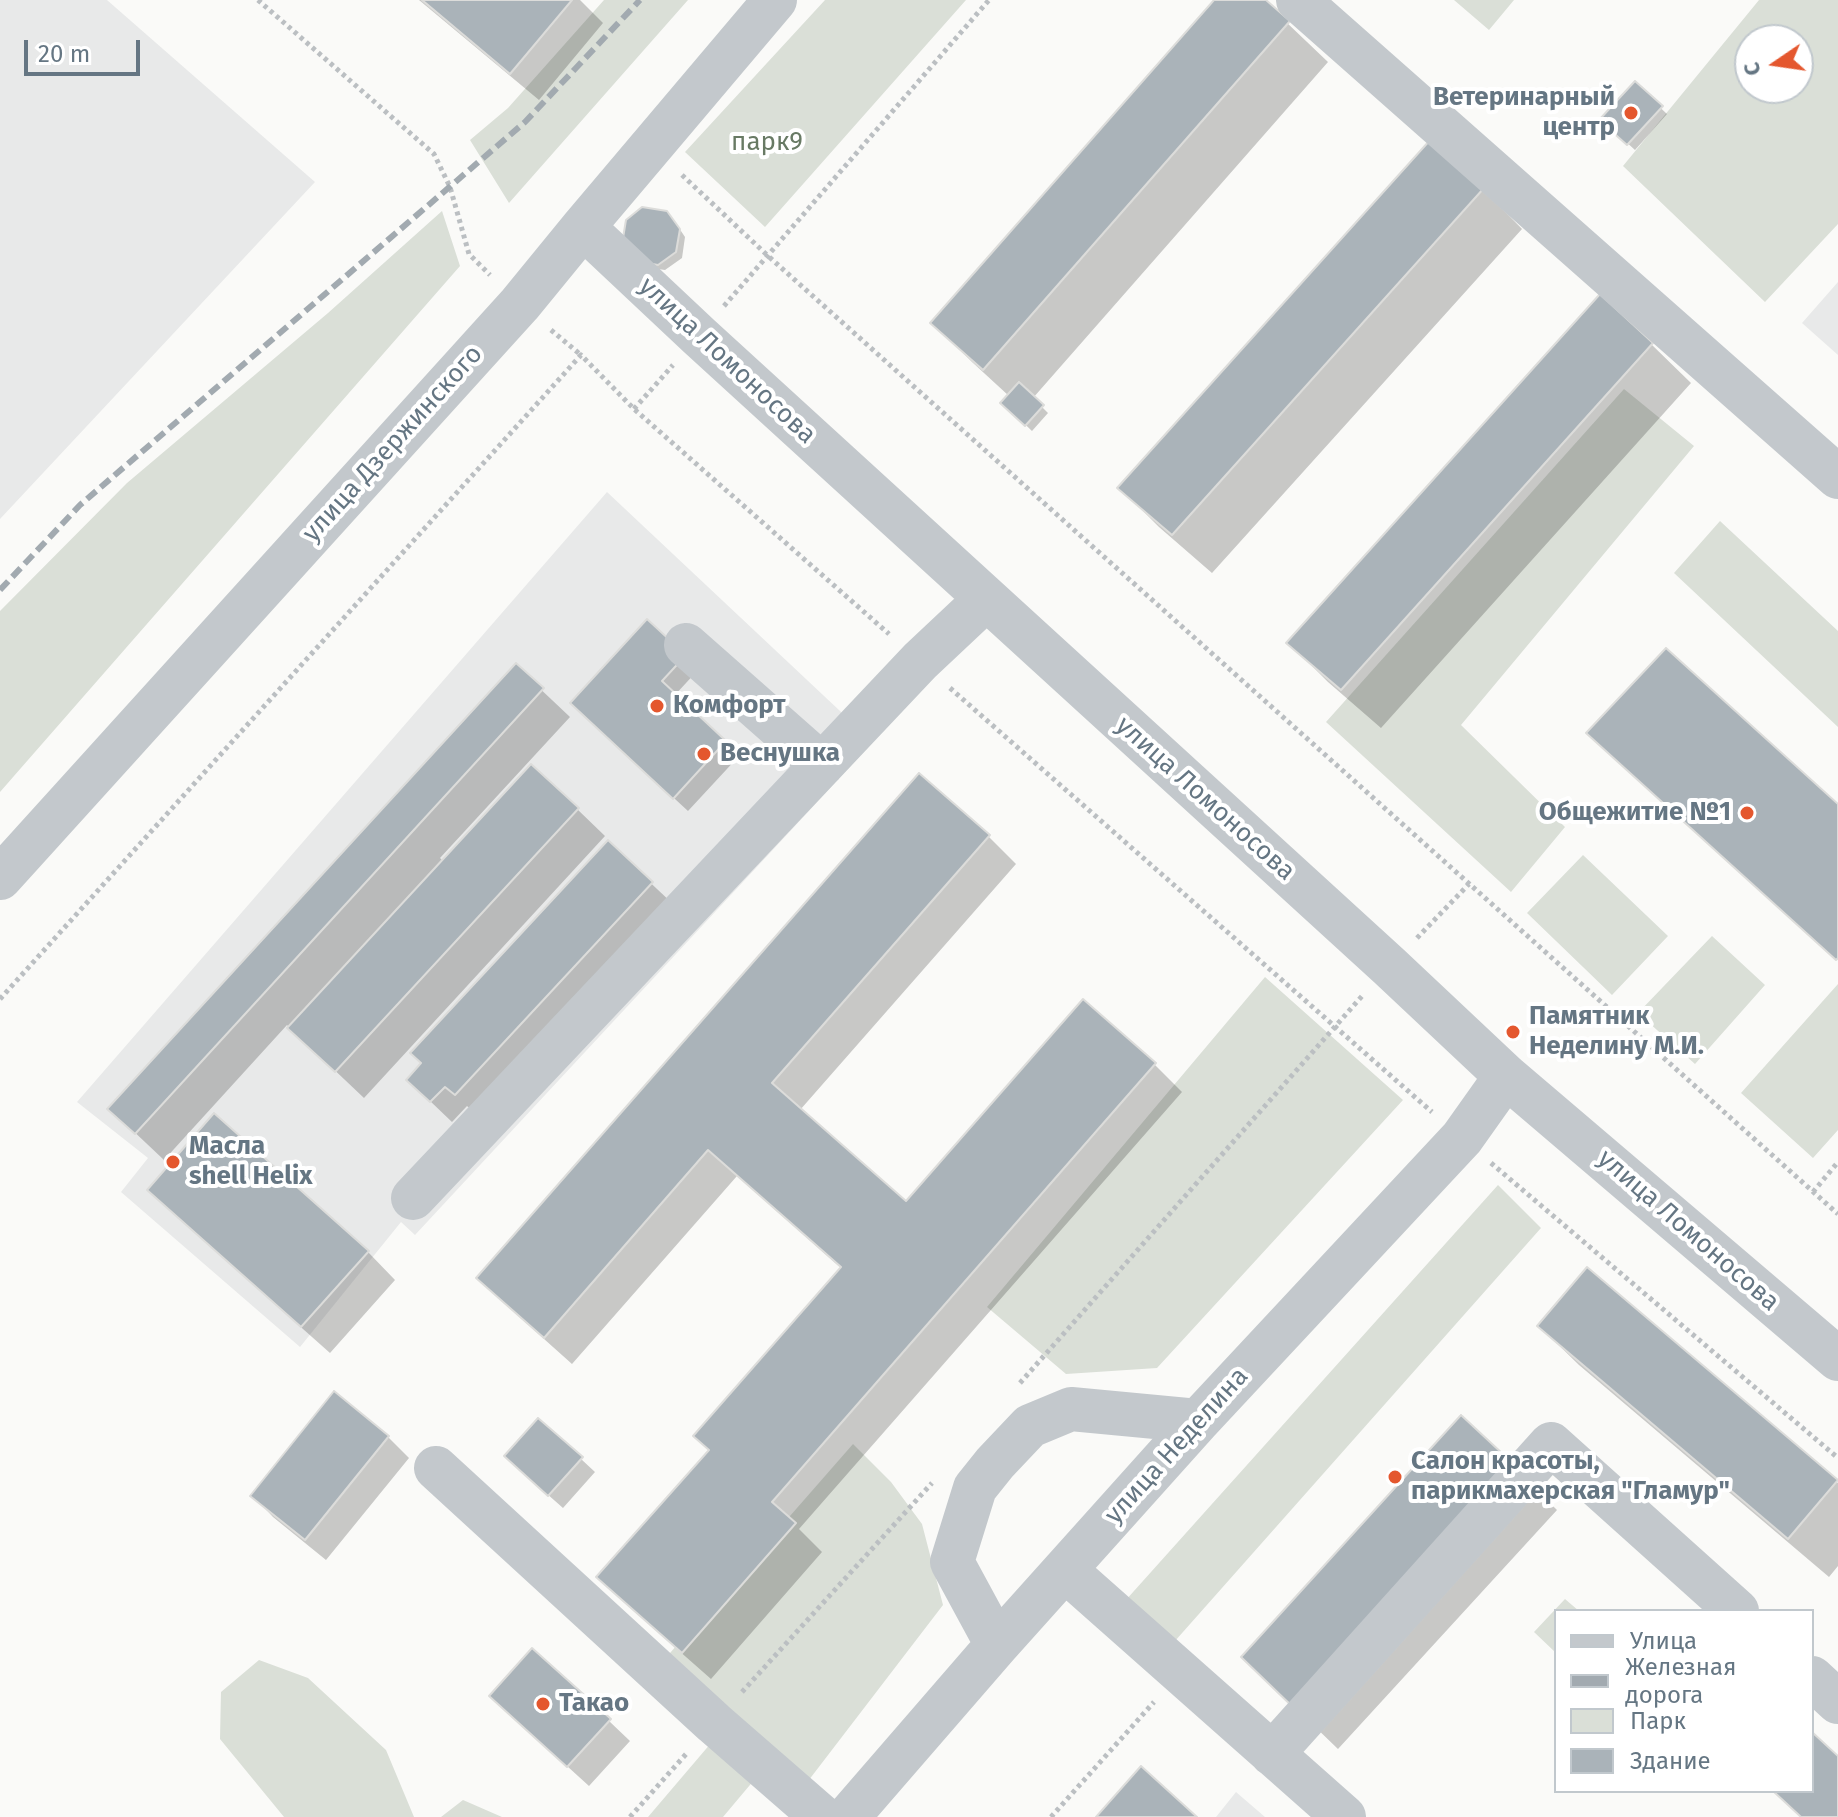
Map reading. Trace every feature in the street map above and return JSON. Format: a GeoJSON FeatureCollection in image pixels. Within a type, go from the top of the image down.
{"type":"FeatureCollection","features":[{"type":"Feature","properties":{"kind":"street","name":"улица Дзержинского"},"geometry":{"type":"LineString","coordinates":[[0,878],[520,304],[775,0]]}},
{"type":"Feature","properties":{"kind":"street"},"geometry":{"type":"LineString","coordinates":[[1304,2],[1838,477]]}},
{"type":"Feature","properties":{"kind":"street","name":"улица Ломоносова"},"geometry":{"type":"LineString","coordinates":[[583,227],[1506,1076],[1838,1359]]}},
{"type":"Feature","properties":{"kind":"street"},"geometry":{"type":"LineString","coordinates":[[413,1198],[920,661],[986,599]]}},
{"type":"Feature","properties":{"kind":"street"},"geometry":{"type":"LineString","coordinates":[[686,645],[822,765]]}},
{"type":"Feature","properties":{"kind":"street","name":"улица Неделина"},"geometry":{"type":"LineString","coordinates":[[848,1817],[1198,1421],[1462,1138],[1506,1076]]}},
{"type":"Feature","properties":{"kind":"street"},"geometry":{"type":"LineString","coordinates":[[997,1645],[952,1562],[975,1488],[995,1463],[1030,1426],[1071,1409],[1198,1421]]}},
{"type":"Feature","properties":{"kind":"street"},"geometry":{"type":"LineString","coordinates":[[1272,1754],[1551,1444],[1735,1609]]}},
{"type":"Feature","properties":{"kind":"street"},"geometry":{"type":"LineString","coordinates":[[436,1468],[714,1723],[822,1817]]}},
{"type":"Feature","properties":{"kind":"street"},"geometry":{"type":"LineString","coordinates":[[1065,1570],[1344,1817]]}},
{"type":"Feature","properties":{"kind":"street"},"geometry":{"type":"LineString","coordinates":[[1814,1680],[1838,1702]]}},
{"type":"Feature","properties":{"kind":"path"},"geometry":{"type":"LineString","coordinates":[[258,0],[434,154],[450,187],[469,254],[520,304],[581,355],[634,409],[1462,1138],[1838,1458]]}},
{"type":"Feature","properties":{"kind":"path"},"geometry":{"type":"LineString","coordinates":[[634,409],[989,0]]}},
{"type":"Feature","properties":{"kind":"path"},"geometry":{"type":"LineString","coordinates":[[651,146],[767,255],[1838,1214]]}},
{"type":"Feature","properties":{"kind":"path"},"geometry":{"type":"LineString","coordinates":[[0,999],[581,355]]}},
{"type":"Feature","properties":{"kind":"path"},"geometry":{"type":"LineString","coordinates":[[1010,1394],[1389,966],[1469,884]]}},
{"type":"Feature","properties":{"kind":"path"},"geometry":{"type":"LineString","coordinates":[[1813,1192],[1838,1162]]}},
{"type":"Feature","properties":{"kind":"path"},"geometry":{"type":"LineString","coordinates":[[630,1817],[937,1477]]}},
{"type":"Feature","properties":{"kind":"path"},"geometry":{"type":"LineString","coordinates":[[1051,1817],[1181,1672]]}},
{"type":"Feature","properties":{"kind":"shaded area"},"geometry":{"type":"Polygon","coordinates":[[[0,0],[107,0],[315,182],[0,519],[0,0]]]}},
{"type":"Feature","properties":{"kind":"shaded area"},"geometry":{"type":"Polygon","coordinates":[[[1838,282],[1838,355],[1802,323],[1838,282]]]}},
{"type":"Feature","properties":{"kind":"shaded area"},"geometry":{"type":"Polygon","coordinates":[[[607,492],[873,742],[415,1235],[401,1222],[300,1347],[121,1192],[148,1158],[77,1102],[607,492]]]}},
{"type":"Feature","properties":{"kind":"shaded area"},"geometry":{"type":"Polygon","coordinates":[[[1236,1792],[1265,1817],[1216,1817],[1236,1792]]]}},
{"type":"Feature","properties":{"kind":"green space"},"geometry":{"type":"Polygon","coordinates":[[[604,0],[688,0],[509,203],[470,140],[508,108],[604,0]]]}},
{"type":"Feature","properties":{"kind":"green space","name":"парк9"},"geometry":{"type":"Polygon","coordinates":[[[825,0],[966,0],[765,227],[685,152],[825,0]]]}},
{"type":"Feature","properties":{"kind":"green space"},"geometry":{"type":"Polygon","coordinates":[[[1454,0],[1514,0],[1489,30],[1454,0]]]}},
{"type":"Feature","properties":{"kind":"green space"},"geometry":{"type":"Polygon","coordinates":[[[1759,0],[1838,0],[1838,224],[1765,302],[1623,166],[1734,31],[1734,104],[1814,104],[1814,24],[1739,24],[1759,0]]]}},
{"type":"Feature","properties":{"kind":"green space"},"geometry":{"type":"Polygon","coordinates":[[[442,211],[460,266],[0,792],[0,611],[127,483],[328,313],[442,211]]]}},
{"type":"Feature","properties":{"kind":"green space"},"geometry":{"type":"Polygon","coordinates":[[[1624,389],[1694,446],[1461,725],[1565,827],[1511,892],[1326,722],[1624,389]]]}},
{"type":"Feature","properties":{"kind":"green space"},"geometry":{"type":"Polygon","coordinates":[[[1720,521],[1838,631],[1838,727],[1674,573],[1720,521]]]}},
{"type":"Feature","properties":{"kind":"green space"},"geometry":{"type":"Polygon","coordinates":[[[1583,855],[1668,936],[1612,995],[1527,913],[1583,855]]]}},
{"type":"Feature","properties":{"kind":"green space"},"geometry":{"type":"Polygon","coordinates":[[[1712,936],[1765,985],[1695,1064],[1638,1013],[1712,936]]]}},
{"type":"Feature","properties":{"kind":"green space"},"geometry":{"type":"Polygon","coordinates":[[[1265,977],[1403,1100],[1157,1368],[1066,1374],[987,1307],[1265,977]]]}},
{"type":"Feature","properties":{"kind":"green space"},"geometry":{"type":"Polygon","coordinates":[[[1838,984],[1838,1130],[1813,1158],[1741,1093],[1838,984]]]}},
{"type":"Feature","properties":{"kind":"green space"},"geometry":{"type":"Polygon","coordinates":[[[1498,1185],[1541,1228],[1175,1641],[1125,1601],[1498,1185]]]}},
{"type":"Feature","properties":{"kind":"green space"},"geometry":{"type":"Polygon","coordinates":[[[853,1444],[891,1482],[922,1524],[943,1605],[802,1789],[663,1661],[853,1444]]]}},
{"type":"Feature","properties":{"kind":"green space"},"geometry":{"type":"Polygon","coordinates":[[[1565,1599],[1577,1609],[1556,1609],[1565,1599]]]}},
{"type":"Feature","properties":{"kind":"green space"},"geometry":{"type":"Polygon","coordinates":[[[1554,1611],[1554,1651],[1534,1632],[1554,1611]]]}},
{"type":"Feature","properties":{"kind":"green space"},"geometry":{"type":"Polygon","coordinates":[[[259,1660],[308,1678],[386,1750],[414,1817],[284,1817],[220,1739],[221,1692],[259,1660]]]}},
{"type":"Feature","properties":{"kind":"green space"},"geometry":{"type":"Polygon","coordinates":[[[717,1736],[760,1773],[723,1817],[648,1817],[717,1736]]]}},
{"type":"Feature","properties":{"kind":"green space"},"geometry":{"type":"Polygon","coordinates":[[[463,1800],[502,1817],[441,1817],[463,1800]]]}},
{"type":"Feature","properties":{"kind":"building"},"geometry":{"type":"Polygon","coordinates":[[[422,0],[572,0],[510,74],[422,0]]]}},
{"type":"Feature","properties":{"kind":"building"},"geometry":{"type":"Polygon","coordinates":[[[1214,0],[1266,0],[1290,21],[983,370],[930,323],[1214,0]]]}},
{"type":"Feature","properties":{"kind":"building","name":"Ветеринарный центр"},"geometry":{"type":"Polygon","coordinates":[[[1635,81],[1663,106],[1627,145],[1599,120],[1635,81]]]}},
{"type":"Feature","properties":{"kind":"building"},"geometry":{"type":"Polygon","coordinates":[[[1431,139],[1484,188],[1172,535],[1117,488],[1431,139]]]}},
{"type":"Feature","properties":{"kind":"building"},"geometry":{"type":"Polygon","coordinates":[[[642,207],[667,211],[680,229],[676,252],[658,265],[635,261],[622,244],[626,220],[642,207]]]}},
{"type":"Feature","properties":{"kind":"building"},"geometry":{"type":"Polygon","coordinates":[[[1600,294],[1653,343],[1341,690],[1286,643],[1600,294]]]}},
{"type":"Feature","properties":{"kind":"building"},"geometry":{"type":"Polygon","coordinates":[[[1019,382],[1044,405],[1025,426],[1000,403],[1019,382]]]}},
{"type":"Feature","properties":{"kind":"building"},"geometry":{"type":"Polygon","coordinates":[[[647,619],[686,655],[662,681],[726,741],[673,799],[570,703],[647,619]]]}},
{"type":"Feature","properties":{"kind":"building"},"geometry":{"type":"Polygon","coordinates":[[[1666,648],[1838,804],[1836,960],[1586,733],[1666,648]]]}},
{"type":"Feature","properties":{"kind":"building"},"geometry":{"type":"Polygon","coordinates":[[[516,663],[544,688],[135,1134],[107,1109],[516,663]]]}},
{"type":"Feature","properties":{"kind":"building"},"geometry":{"type":"Polygon","coordinates":[[[531,764],[579,808],[335,1072],[287,1028],[531,764]]]}},
{"type":"Feature","properties":{"kind":"building"},"geometry":{"type":"Polygon","coordinates":[[[919,773],[990,835],[772,1083],[906,1201],[1083,999],[1156,1063],[772,1502],[796,1523],[682,1653],[596,1577],[709,1450],[693,1436],[841,1267],[708,1150],[544,1338],[476,1278],[919,773]]]}},
{"type":"Feature","properties":{"kind":"building"},"geometry":{"type":"Polygon","coordinates":[[[608,840],[653,882],[455,1095],[445,1087],[430,1102],[406,1080],[421,1063],[410,1053],[608,840]]]}},
{"type":"Feature","properties":{"kind":"building"},"geometry":{"type":"Polygon","coordinates":[[[214,1113],[369,1251],[301,1327],[147,1190],[214,1113]]]}},
{"type":"Feature","properties":{"kind":"building"},"geometry":{"type":"Polygon","coordinates":[[[1587,1267],[1838,1480],[1788,1539],[1537,1326],[1587,1267]]]}},
{"type":"Feature","properties":{"kind":"building"},"geometry":{"type":"Polygon","coordinates":[[[334,1391],[389,1436],[305,1540],[250,1496],[334,1391]]]}},
{"type":"Feature","properties":{"kind":"building"},"geometry":{"type":"Polygon","coordinates":[[[1461,1415],[1519,1469],[1297,1711],[1241,1657],[1461,1415]]]}},
{"type":"Feature","properties":{"kind":"building"},"geometry":{"type":"Polygon","coordinates":[[[538,1418],[583,1457],[548,1496],[504,1456],[538,1418]]]}},
{"type":"Feature","properties":{"kind":"building"},"geometry":{"type":"Polygon","coordinates":[[[532,1648],[611,1719],[567,1767],[489,1696],[532,1648]]]}},
{"type":"Feature","properties":{"kind":"building"},"geometry":{"type":"Polygon","coordinates":[[[1814,1734],[1838,1756],[1838,1817],[1801,1817],[1775,1793],[1814,1793],[1814,1734]]]}},
{"type":"Feature","properties":{"kind":"building"},"geometry":{"type":"Polygon","coordinates":[[[1141,1766],[1197,1817],[1096,1817],[1141,1766]]]}},
{"type":"Feature","properties":{"kind":"railway"},"geometry":{"type":"LineString","coordinates":[[0,590],[80,505],[525,122],[640,0]]}},
{"type":"Feature","properties":{"kind":"place","name":"Ветеринарный центр"},"geometry":{"type":"Point","coordinates":[1631,113]}},
{"type":"Feature","properties":{"kind":"place","name":"Комфорт"},"geometry":{"type":"Point","coordinates":[657,706]}},
{"type":"Feature","properties":{"kind":"place","name":"Веснушка"},"geometry":{"type":"Point","coordinates":[704,754]}},
{"type":"Feature","properties":{"kind":"place","name":"Общежитие №1"},"geometry":{"type":"Point","coordinates":[1747,813]}},
{"type":"Feature","properties":{"kind":"place","name":"Памятник Неделину М.И."},"geometry":{"type":"Point","coordinates":[1513,1032]}},
{"type":"Feature","properties":{"kind":"place","name":"Масла shell Helix"},"geometry":{"type":"Point","coordinates":[173,1162]}},
{"type":"Feature","properties":{"kind":"place","name":"Салон красоты, парикмахерская \"Гламур\""},"geometry":{"type":"Point","coordinates":[1395,1477]}},
{"type":"Feature","properties":{"kind":"place","name":"Такао"},"geometry":{"type":"Point","coordinates":[543,1704]}}]}
